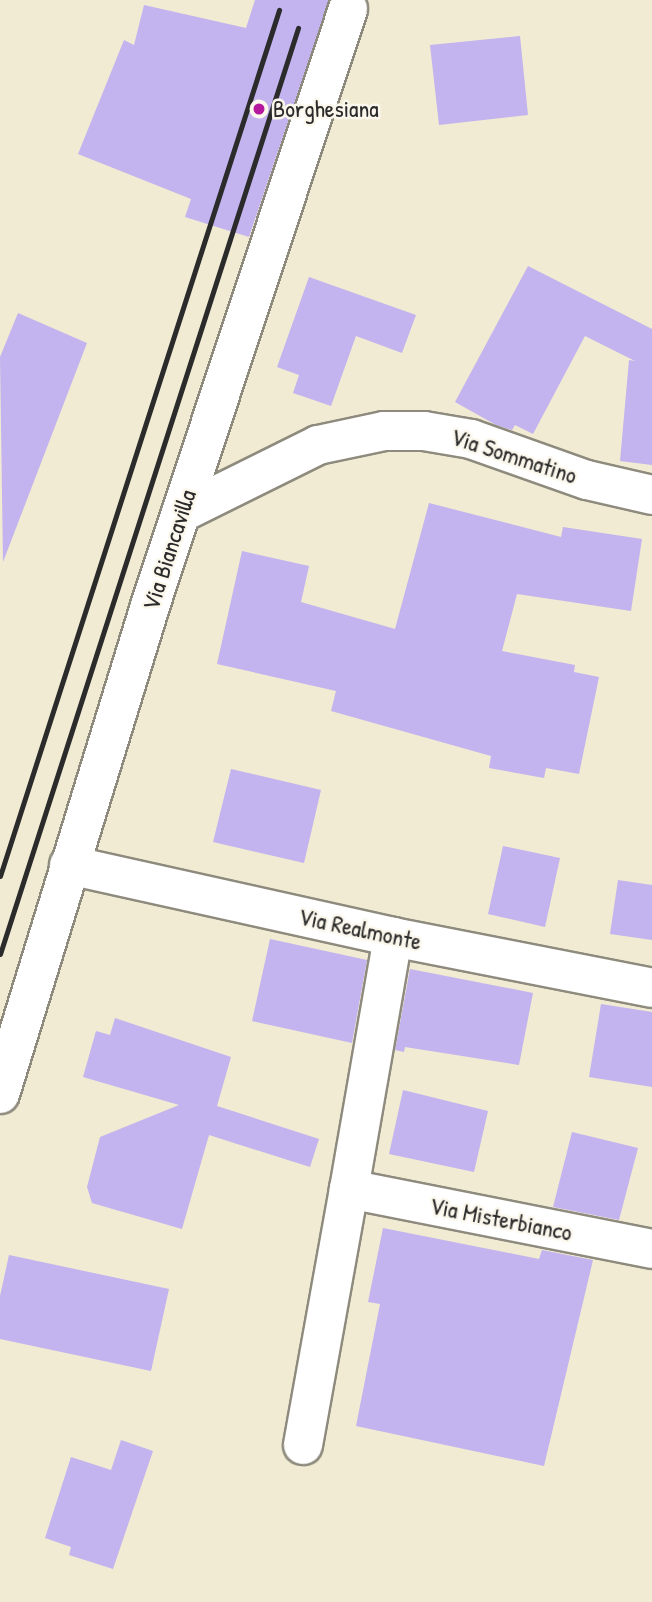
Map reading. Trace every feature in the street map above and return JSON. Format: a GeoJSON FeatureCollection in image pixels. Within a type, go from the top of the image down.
{"type":"FeatureCollection","features":[{"type":"Feature","properties":{"kind":"street","name":"Via Biancavilla"},"geometry":{"type":"LineString","coordinates":[[0,1094],[69,864],[345,12]]}},
{"type":"Feature","properties":{"kind":"street","name":"Via Sommatino"},"geometry":{"type":"LineString","coordinates":[[181,513],[318,444],[393,430],[471,439],[587,480],[652,495]]}},
{"type":"Feature","properties":{"kind":"street","name":"Via Realmonte"},"geometry":{"type":"LineString","coordinates":[[69,864],[393,937],[652,988]]}},
{"type":"Feature","properties":{"kind":"street"},"geometry":{"type":"LineString","coordinates":[[303,1445],[393,937]]}},
{"type":"Feature","properties":{"kind":"street","name":"Via Misterbianco"},"geometry":{"type":"LineString","coordinates":[[349,1189],[652,1249]]}},
{"type":"Feature","properties":{"kind":"building"},"geometry":{"type":"Polygon","coordinates":[[[255,0],[329,0],[249,237],[185,217],[191,199],[78,154],[124,40],[134,45],[144,5],[246,28],[255,0]]]}},
{"type":"Feature","properties":{"kind":"building"},"geometry":{"type":"Polygon","coordinates":[[[520,36],[528,115],[439,125],[430,45],[520,36]]]}},
{"type":"Feature","properties":{"kind":"building"},"geometry":{"type":"Polygon","coordinates":[[[528,266],[652,329],[652,465],[620,461],[629,360],[635,361],[585,336],[533,434],[515,425],[512,430],[496,425],[455,402],[528,266]]]}},
{"type":"Feature","properties":{"kind":"building"},"geometry":{"type":"Polygon","coordinates":[[[309,277],[416,315],[402,353],[356,336],[331,406],[293,393],[299,375],[277,367],[309,277]]]}},
{"type":"Feature","properties":{"kind":"building"},"geometry":{"type":"Polygon","coordinates":[[[18,313],[87,343],[3,562],[0,357],[18,313]]]}},
{"type":"Feature","properties":{"kind":"building"},"geometry":{"type":"Polygon","coordinates":[[[429,503],[561,537],[563,527],[642,539],[631,611],[517,594],[502,651],[575,665],[574,672],[599,677],[579,774],[546,768],[544,778],[489,768],[491,756],[331,711],[336,691],[217,664],[242,551],[309,566],[301,602],[395,629],[429,503]]]}},
{"type":"Feature","properties":{"kind":"building"},"geometry":{"type":"Polygon","coordinates":[[[231,769],[321,790],[304,863],[213,842],[231,769]]]}},
{"type":"Feature","properties":{"kind":"building"},"geometry":{"type":"Polygon","coordinates":[[[503,846],[560,858],[545,927],[488,914],[503,846]]]}},
{"type":"Feature","properties":{"kind":"building"},"geometry":{"type":"Polygon","coordinates":[[[618,880],[652,885],[652,940],[610,934],[618,880]]]}},
{"type":"Feature","properties":{"kind":"building"},"geometry":{"type":"Polygon","coordinates":[[[270,939],[367,960],[352,1043],[252,1021],[270,939]]]}},
{"type":"Feature","properties":{"kind":"building"},"geometry":{"type":"Polygon","coordinates":[[[410,969],[533,993],[519,1065],[405,1047],[404,1052],[395,1050],[410,969]]]}},
{"type":"Feature","properties":{"kind":"building"},"geometry":{"type":"Polygon","coordinates":[[[601,1004],[652,1012],[652,1087],[589,1077],[601,1004]]]}},
{"type":"Feature","properties":{"kind":"building"},"geometry":{"type":"Polygon","coordinates":[[[115,1018],[231,1057],[217,1106],[319,1139],[310,1167],[209,1135],[182,1229],[92,1203],[87,1187],[100,1137],[179,1105],[83,1077],[96,1031],[110,1035],[115,1018]]]}},
{"type":"Feature","properties":{"kind":"building"},"geometry":{"type":"Polygon","coordinates":[[[403,1090],[488,1111],[474,1172],[389,1154],[403,1090]]]}},
{"type":"Feature","properties":{"kind":"building"},"geometry":{"type":"Polygon","coordinates":[[[572,1132],[638,1148],[619,1220],[553,1207],[572,1132]]]}},
{"type":"Feature","properties":{"kind":"building"},"geometry":{"type":"Polygon","coordinates":[[[383,1228],[539,1259],[542,1250],[593,1260],[544,1466],[356,1426],[380,1304],[368,1302],[383,1228]]]}},
{"type":"Feature","properties":{"kind":"building"},"geometry":{"type":"Polygon","coordinates":[[[9,1255],[169,1289],[151,1371],[0,1339],[0,1296],[9,1255]]]}},
{"type":"Feature","properties":{"kind":"building"},"geometry":{"type":"Polygon","coordinates":[[[121,1440],[153,1451],[113,1569],[69,1555],[71,1547],[45,1538],[71,1457],[111,1470],[121,1440]]]}},
{"type":"Feature","properties":{"kind":"railway"},"geometry":{"type":"LineString","coordinates":[[0,876],[279,10]]}},
{"type":"Feature","properties":{"kind":"railway"},"geometry":{"type":"LineString","coordinates":[[0,954],[298,28]]}},
{"type":"Feature","properties":{"kind":"place","name":"Borghesiana"},"geometry":{"type":"Point","coordinates":[259,109]}}]}
